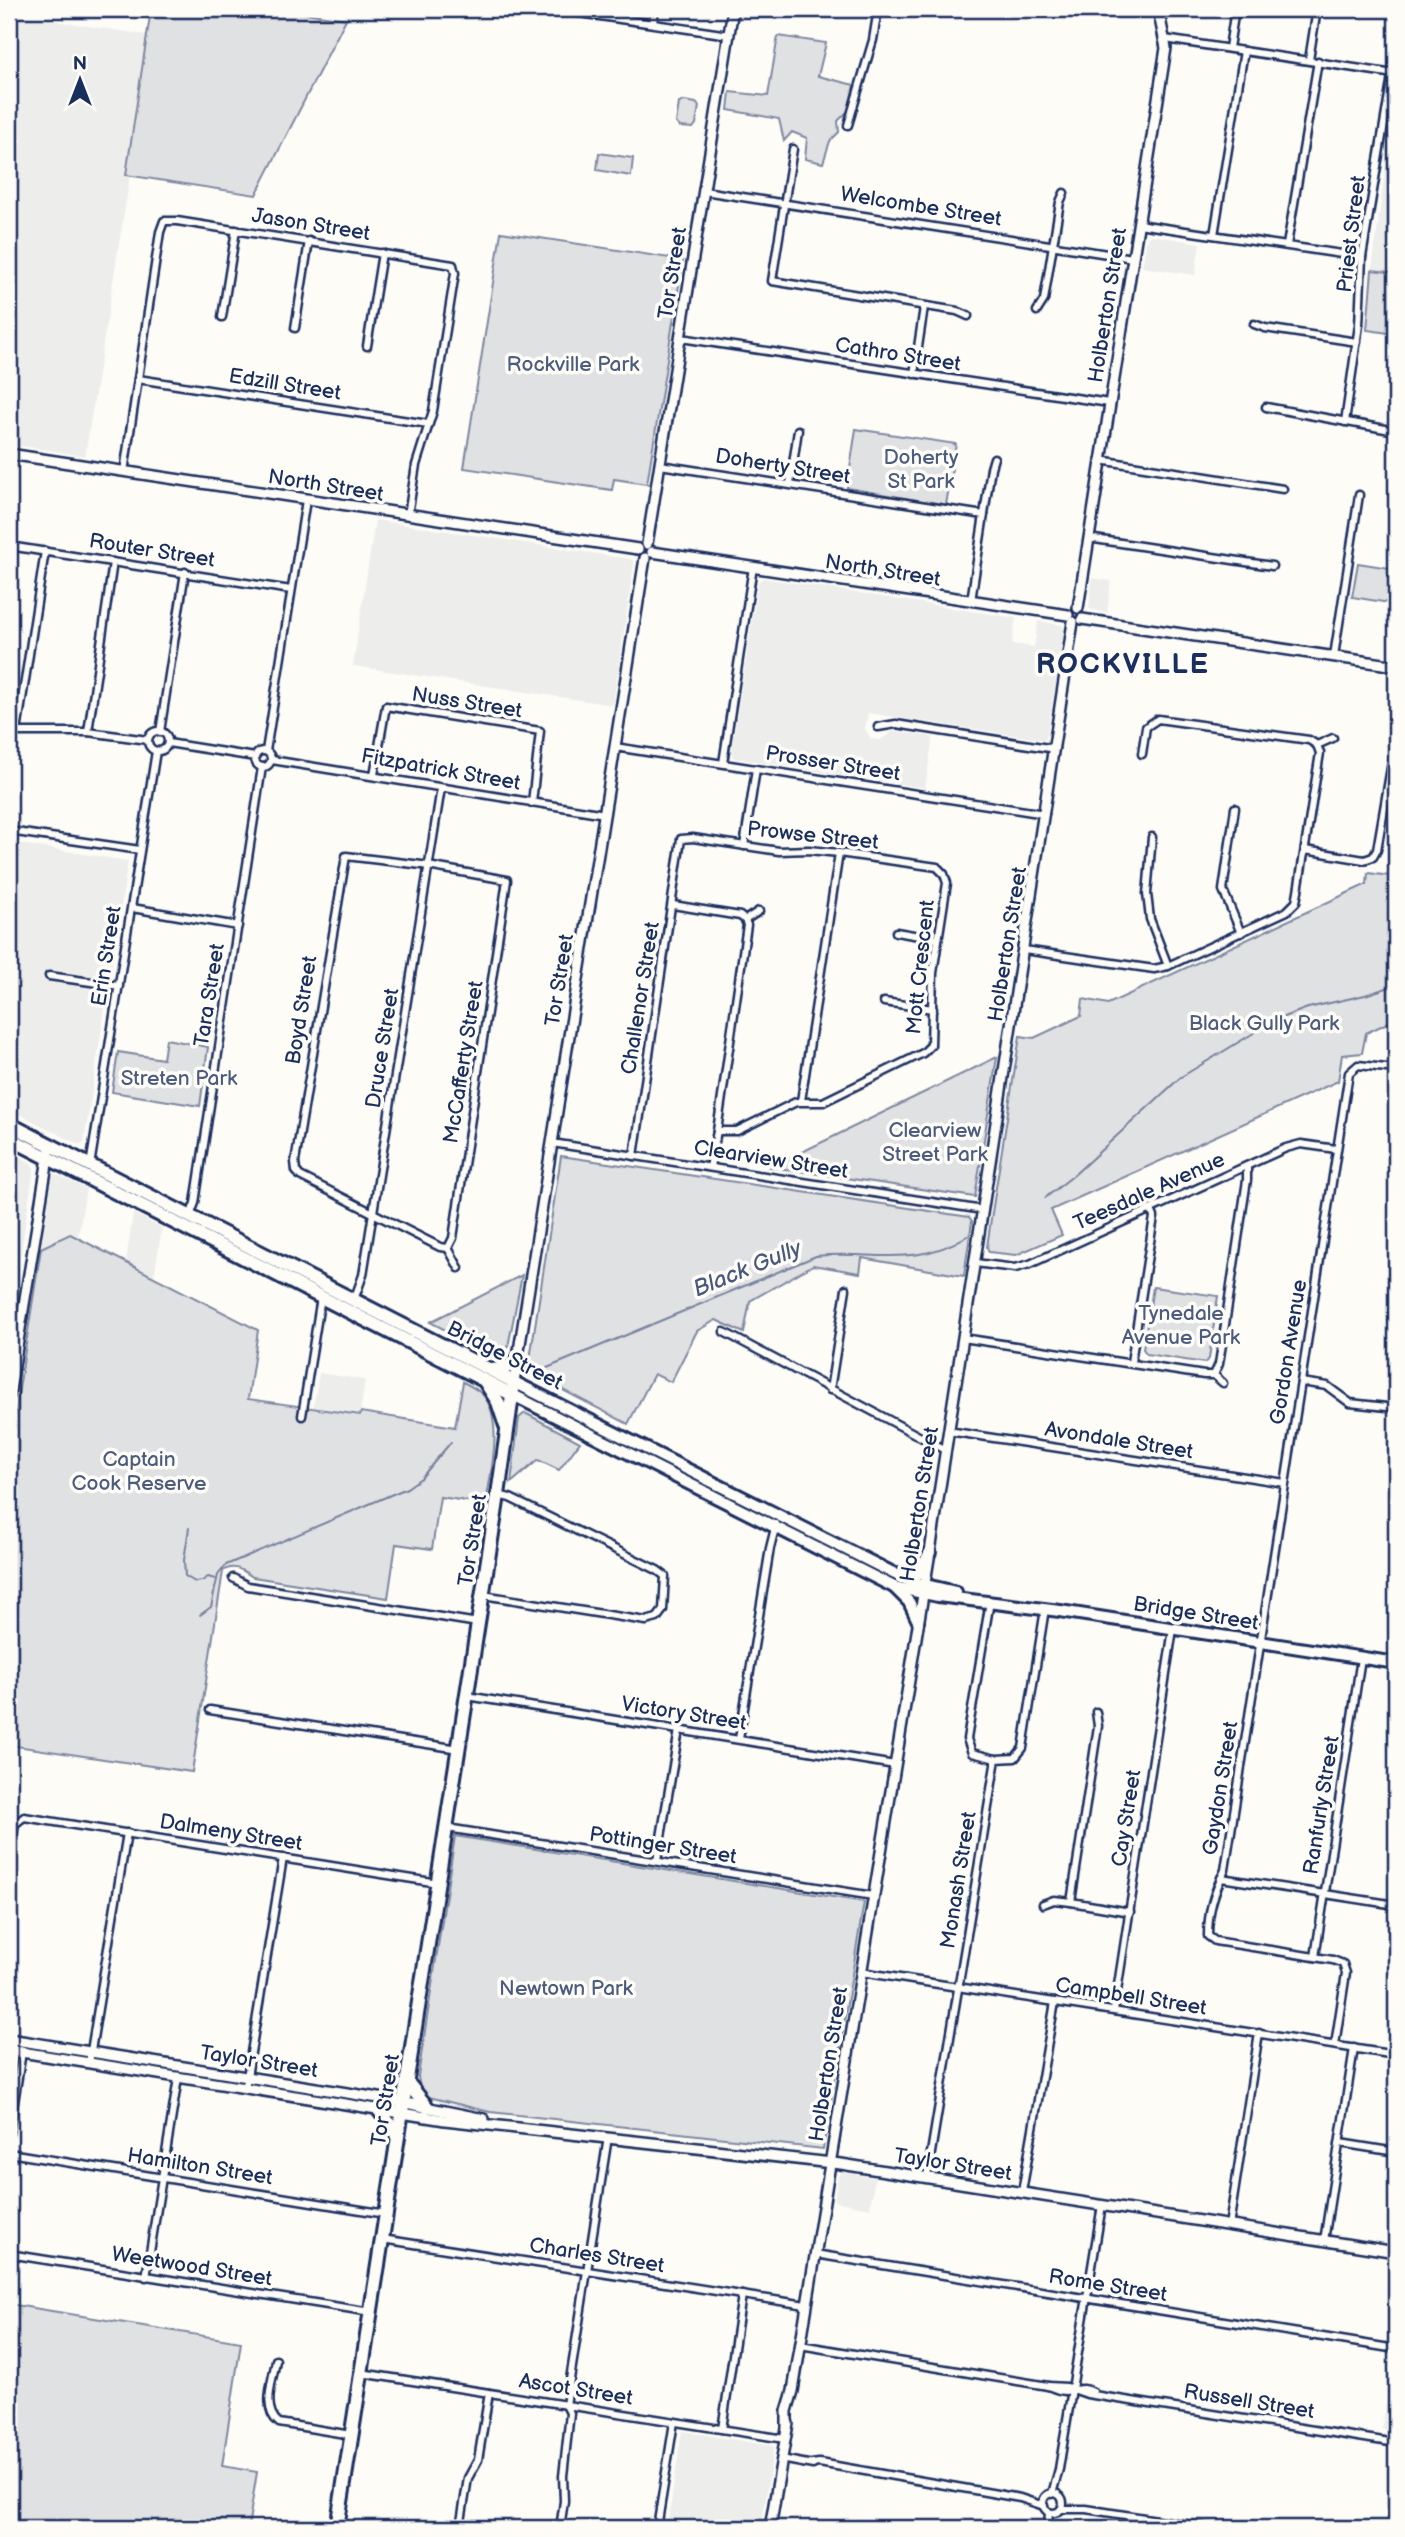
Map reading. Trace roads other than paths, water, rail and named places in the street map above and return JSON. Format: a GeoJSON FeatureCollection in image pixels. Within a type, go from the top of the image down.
{"type":"FeatureCollection","features":[{"type":"Feature","properties":{"kind":"highway","name":"Bridge Street"},"geometry":{"type":"LineString","coordinates":[[9,1124],[90,1166],[321,1297],[351,1305]]}},
{"type":"Feature","properties":{"kind":"highway","name":"Bridge Street"},"geometry":{"type":"LineString","coordinates":[[9,1138],[187,1222],[513,1388]]}},
{"type":"Feature","properties":{"kind":"highway"},"geometry":{"type":"LineString","coordinates":[[508,1430],[489,1376],[517,1361]]}},
{"type":"Feature","properties":{"kind":"highway","name":"Tor Street"},"geometry":{"type":"LineString","coordinates":[[337,2528],[513,1388]]}},
{"type":"Feature","properties":{"kind":"highway"},"geometry":{"type":"LineString","coordinates":[[407,2082],[427,2107]]}},
{"type":"Feature","properties":{"kind":"highway"},"geometry":{"type":"LineString","coordinates":[[379,2110],[398,2135]]}},
{"type":"Feature","properties":{"kind":"main road","name":"Bridge Street"},"geometry":{"type":"LineString","coordinates":[[513,1388],[535,1406],[894,1587],[923,1589],[1396,1663]]}},
{"type":"Feature","properties":{"kind":"main road","name":"Bridge Street"},"geometry":{"type":"LineString","coordinates":[[513,1388],[779,1516],[923,1589]]}},
{"type":"Feature","properties":{"kind":"main road"},"geometry":{"type":"LineString","coordinates":[[510,1416],[520,1409],[535,1406]]}},
{"type":"Feature","properties":{"kind":"main road"},"geometry":{"type":"LineString","coordinates":[[895,1574],[918,1574],[930,1552]]}},
{"type":"Feature","properties":{"kind":"main road"},"geometry":{"type":"LineString","coordinates":[[894,1587],[909,1602],[918,1621]]}},
{"type":"Feature","properties":{"kind":"street"},"geometry":{"type":"LineString","coordinates":[[552,9],[577,10],[729,35]]}},
{"type":"Feature","properties":{"kind":"street"},"geometry":{"type":"LineString","coordinates":[[653,23],[655,9]]}},
{"type":"Feature","properties":{"kind":"street","name":"Tor Street"},"geometry":{"type":"LineString","coordinates":[[513,1388],[733,9]]}},
{"type":"Feature","properties":{"kind":"street"},"geometry":{"type":"LineString","coordinates":[[848,125],[873,40],[878,9]]}},
{"type":"Feature","properties":{"kind":"street","name":"Holberton Street"},"geometry":{"type":"LineString","coordinates":[[770,2528],[787,2427],[787,2411],[793,2390],[930,1552],[1075,619],[1083,614],[1078,608],[1088,538],[1166,48],[1158,9]]}},
{"type":"Feature","properties":{"kind":"street"},"geometry":{"type":"LineString","coordinates":[[1229,48],[1236,9]]}},
{"type":"Feature","properties":{"kind":"street"},"geometry":{"type":"LineString","coordinates":[[1309,60],[1317,9]]}},
{"type":"Feature","properties":{"kind":"street"},"geometry":{"type":"LineString","coordinates":[[1165,39],[1395,74]]}},
{"type":"Feature","properties":{"kind":"street"},"geometry":{"type":"LineString","coordinates":[[1214,235],[1244,51]]}},
{"type":"Feature","properties":{"kind":"street","name":"Priest Street"},"geometry":{"type":"LineString","coordinates":[[1345,422],[1357,342],[1362,257],[1395,74],[1396,52]]}},
{"type":"Feature","properties":{"kind":"street"},"geometry":{"type":"LineString","coordinates":[[1287,245],[1318,61]]}},
{"type":"Feature","properties":{"kind":"street"},"geometry":{"type":"LineString","coordinates":[[793,149],[772,281],[957,311],[968,316]]}},
{"type":"Feature","properties":{"kind":"street","name":"Welcombe Street"},"geometry":{"type":"LineString","coordinates":[[704,191],[1133,258]]}},
{"type":"Feature","properties":{"kind":"street"},"geometry":{"type":"LineString","coordinates":[[1037,312],[1044,300],[1060,202],[1064,193]]}},
{"type":"Feature","properties":{"kind":"street","name":"Jason Street"},"geometry":{"type":"LineString","coordinates":[[138,379],[160,232],[164,221],[177,220],[453,265],[455,273],[433,411],[428,424]]}},
{"type":"Feature","properties":{"kind":"street"},"geometry":{"type":"LineString","coordinates":[[1138,224],[1362,257]]}},
{"type":"Feature","properties":{"kind":"street"},"geometry":{"type":"LineString","coordinates":[[222,317],[236,230]]}},
{"type":"Feature","properties":{"kind":"street"},"geometry":{"type":"LineString","coordinates":[[295,328],[309,241]]}},
{"type":"Feature","properties":{"kind":"street"},"geometry":{"type":"LineString","coordinates":[[367,346],[382,253]]}},
{"type":"Feature","properties":{"kind":"street"},"geometry":{"type":"LineString","coordinates":[[914,374],[924,307]]}},
{"type":"Feature","properties":{"kind":"street"},"geometry":{"type":"LineString","coordinates":[[1254,324],[1357,342]]}},
{"type":"Feature","properties":{"kind":"street","name":"Cathro Street"},"geometry":{"type":"LineString","coordinates":[[681,338],[1110,403]]}},
{"type":"Feature","properties":{"kind":"street"},"geometry":{"type":"LineString","coordinates":[[124,472],[138,379]]}},
{"type":"Feature","properties":{"kind":"street","name":"Edzill Street"},"geometry":{"type":"LineString","coordinates":[[138,379],[428,424]]}},
{"type":"Feature","properties":{"kind":"street"},"geometry":{"type":"LineString","coordinates":[[1266,407],[1396,430]]}},
{"type":"Feature","properties":{"kind":"street"},"geometry":{"type":"LineString","coordinates":[[408,515],[416,465],[428,424]]}},
{"type":"Feature","properties":{"kind":"street"},"geometry":{"type":"LineString","coordinates":[[790,484],[798,430]]}},
{"type":"Feature","properties":{"kind":"street","name":"North Street"},"geometry":{"type":"LineString","coordinates":[[9,454],[1396,666]]}},
{"type":"Feature","properties":{"kind":"street"},"geometry":{"type":"LineString","coordinates":[[971,601],[994,458]]}},
{"type":"Feature","properties":{"kind":"street"},"geometry":{"type":"LineString","coordinates":[[1100,460],[1283,489]]}},
{"type":"Feature","properties":{"kind":"street","name":"Doherty Street"},"geometry":{"type":"LineString","coordinates":[[660,465],[984,515]]}},
{"type":"Feature","properties":{"kind":"street"},"geometry":{"type":"LineString","coordinates":[[1334,656],[1359,495]]}},
{"type":"Feature","properties":{"kind":"street"},"geometry":{"type":"LineString","coordinates":[[266,751],[306,500]]}},
{"type":"Feature","properties":{"kind":"street"},"geometry":{"type":"LineString","coordinates":[[1088,538],[1272,566]]}},
{"type":"Feature","properties":{"kind":"street","name":"Router Street"},"geometry":{"type":"LineString","coordinates":[[9,546],[291,590]]}},
{"type":"Feature","properties":{"kind":"street"},"geometry":{"type":"LineString","coordinates":[[45,551],[13,732],[88,732],[148,740]]}},
{"type":"Feature","properties":{"kind":"street"},"geometry":{"type":"LineString","coordinates":[[88,732],[113,562]]}},
{"type":"Feature","properties":{"kind":"street"},"geometry":{"type":"LineString","coordinates":[[723,763],[753,567]]}},
{"type":"Feature","properties":{"kind":"street"},"geometry":{"type":"LineString","coordinates":[[160,732],[185,572]]}},
{"type":"Feature","properties":{"kind":"street","name":"Nuss Street"},"geometry":{"type":"LineString","coordinates":[[374,775],[386,706],[540,731],[532,803]]}},
{"type":"Feature","properties":{"kind":"street"},"geometry":{"type":"LineString","coordinates":[[1024,950],[1154,969],[1168,966],[1241,933],[1287,911],[1296,902],[1320,753],[1317,745],[1309,740],[1158,719],[1146,727],[1142,754]]}},
{"type":"Feature","properties":{"kind":"street"},"geometry":{"type":"LineString","coordinates":[[878,727],[896,724],[1055,749]]}},
{"type":"Feature","properties":{"kind":"street"},"geometry":{"type":"LineString","coordinates":[[160,732],[165,734],[168,743],[164,749],[156,751],[150,747],[148,740],[151,734],[160,732]]}},
{"type":"Feature","properties":{"kind":"street"},"geometry":{"type":"LineString","coordinates":[[1317,745],[1333,738]]}},
{"type":"Feature","properties":{"kind":"street"},"geometry":{"type":"LineString","coordinates":[[1305,850],[1364,860],[1373,857],[1377,850],[1396,738]]}},
{"type":"Feature","properties":{"kind":"street"},"geometry":{"type":"LineString","coordinates":[[168,743],[255,757]]}},
{"type":"Feature","properties":{"kind":"street","name":"Prosser Street"},"geometry":{"type":"LineString","coordinates":[[615,747],[1045,814]]}},
{"type":"Feature","properties":{"kind":"street","name":"Erin Street"},"geometry":{"type":"LineString","coordinates":[[90,1166],[156,751]]}},
{"type":"Feature","properties":{"kind":"street"},"geometry":{"type":"LineString","coordinates":[[266,751],[272,760],[262,767],[257,764],[255,757],[258,752],[266,751]]}},
{"type":"Feature","properties":{"kind":"street","name":"Fitzpatrick Street"},"geometry":{"type":"LineString","coordinates":[[272,760],[604,814]]}},
{"type":"Feature","properties":{"kind":"street","name":"Tara Street"},"geometry":{"type":"LineString","coordinates":[[187,1222],[195,1203],[262,767]]}},
{"type":"Feature","properties":{"kind":"street"},"geometry":{"type":"LineString","coordinates":[[744,846],[756,769]]}},
{"type":"Feature","properties":{"kind":"street","name":"Druce Street"},"geometry":{"type":"LineString","coordinates":[[351,1305],[363,1275],[441,788]]}},
{"type":"Feature","properties":{"kind":"street"},"geometry":{"type":"LineString","coordinates":[[1235,808],[1223,890],[1241,933]]}},
{"type":"Feature","properties":{"kind":"street"},"geometry":{"type":"LineString","coordinates":[[9,831],[140,850]]}},
{"type":"Feature","properties":{"kind":"street"},"geometry":{"type":"LineString","coordinates":[[1152,837],[1146,894],[1150,919],[1168,966]]}},
{"type":"Feature","properties":{"kind":"street","name":"Prowse Street"},"geometry":{"type":"LineString","coordinates":[[680,845],[681,839],[693,838],[779,851],[839,853],[937,867],[944,874]]}},
{"type":"Feature","properties":{"kind":"street","name":"Challenor Street"},"geometry":{"type":"LineString","coordinates":[[634,1156],[680,845]]}},
{"type":"Feature","properties":{"kind":"street"},"geometry":{"type":"LineString","coordinates":[[801,1101],[839,853]]}},
{"type":"Feature","properties":{"kind":"street","name":"Boyd Street"},"geometry":{"type":"LineString","coordinates":[[373,1213],[300,1176],[296,1171],[297,1149],[346,856],[428,866]]}},
{"type":"Feature","properties":{"kind":"street","name":"McCafferty Street"},"geometry":{"type":"LineString","coordinates":[[428,866],[507,880],[455,1225],[448,1248]]}},
{"type":"Feature","properties":{"kind":"street","name":"Mott Crescent"},"geometry":{"type":"LineString","coordinates":[[717,1131],[737,1130],[801,1101],[822,1102],[923,1053],[931,1045],[933,973],[947,883],[944,874]]}},
{"type":"Feature","properties":{"kind":"street"},"geometry":{"type":"LineString","coordinates":[[673,905],[740,916],[747,925],[710,1167]]}},
{"type":"Feature","properties":{"kind":"street"},"geometry":{"type":"LineString","coordinates":[[132,908],[238,926]]}},
{"type":"Feature","properties":{"kind":"street"},"geometry":{"type":"LineString","coordinates":[[745,920],[759,911]]}},
{"type":"Feature","properties":{"kind":"street"},"geometry":{"type":"LineString","coordinates":[[896,932],[937,939]]}},
{"type":"Feature","properties":{"kind":"street"},"geometry":{"type":"LineString","coordinates":[[49,976],[119,986]]}},
{"type":"Feature","properties":{"kind":"street"},"geometry":{"type":"LineString","coordinates":[[884,1002],[933,1009]]}},
{"type":"Feature","properties":{"kind":"street","name":"Gordon Avenue"},"geometry":{"type":"LineString","coordinates":[[1262,1642],[1347,1081],[1353,1068],[1365,1064],[1396,1069]]}},
{"type":"Feature","properties":{"kind":"street","name":"Clearview Street"},"geometry":{"type":"LineString","coordinates":[[552,1143],[983,1210]]}},
{"type":"Feature","properties":{"kind":"street","name":"Teesdale Avenue"},"geometry":{"type":"LineString","coordinates":[[975,1264],[1015,1268],[1030,1264],[1286,1148],[1301,1144],[1336,1149]]}},
{"type":"Feature","properties":{"kind":"street"},"geometry":{"type":"LineString","coordinates":[[9,1396],[50,1145]]}},
{"type":"Feature","properties":{"kind":"street"},"geometry":{"type":"LineString","coordinates":[[1214,1375],[1219,1364],[1247,1167]]}},
{"type":"Feature","properties":{"kind":"street"},"geometry":{"type":"LineString","coordinates":[[1131,1362],[1154,1217],[1151,1210]]}},
{"type":"Feature","properties":{"kind":"street"},"geometry":{"type":"LineString","coordinates":[[373,1213],[440,1247],[448,1248],[458,1268]]}},
{"type":"Feature","properties":{"kind":"street"},"geometry":{"type":"LineString","coordinates":[[830,1390],[846,1289]]}},
{"type":"Feature","properties":{"kind":"street"},"geometry":{"type":"LineString","coordinates":[[302,1416],[321,1297]]}},
{"type":"Feature","properties":{"kind":"street"},"geometry":{"type":"LineString","coordinates":[[724,1332],[945,1450]]}},
{"type":"Feature","properties":{"kind":"street"},"geometry":{"type":"LineString","coordinates":[[963,1338],[1214,1375],[1223,1383]]}},
{"type":"Feature","properties":{"kind":"street"},"geometry":{"type":"LineString","coordinates":[[1301,1382],[1327,1387],[1350,1403],[1396,1408]]}},
{"type":"Feature","properties":{"kind":"street","name":"Avondale Street"},"geometry":{"type":"LineString","coordinates":[[948,1431],[1285,1483]]}},
{"type":"Feature","properties":{"kind":"street"},"geometry":{"type":"LineString","coordinates":[[483,1595],[646,1621],[657,1618],[663,1610],[665,1576],[657,1570],[523,1504],[498,1495]]}},
{"type":"Feature","properties":{"kind":"street"},"geometry":{"type":"LineString","coordinates":[[739,1740],[779,1516]]}},
{"type":"Feature","properties":{"kind":"street"},"geometry":{"type":"LineString","coordinates":[[233,1577],[248,1586],[478,1623]]}},
{"type":"Feature","properties":{"kind":"street"},"geometry":{"type":"LineString","coordinates":[[990,1601],[967,1739],[971,1753],[996,1759],[1014,1758],[1023,1748],[1045,1609]]}},
{"type":"Feature","properties":{"kind":"street","name":"Cay Street"},"geometry":{"type":"LineString","coordinates":[[1114,2011],[1173,1629]]}},
{"type":"Feature","properties":{"kind":"street","name":"Gaydon Street"},"geometry":{"type":"LineString","coordinates":[[1262,1642],[1225,1870],[1214,1889],[1208,1936],[1216,1941],[1315,1957]]}},
{"type":"Feature","properties":{"kind":"street","name":"Ranfurly Street"},"geometry":{"type":"LineString","coordinates":[[1315,1957],[1361,1658]]}},
{"type":"Feature","properties":{"kind":"street","name":"Victory Street"},"geometry":{"type":"LineString","coordinates":[[467,1696],[895,1765]]}},
{"type":"Feature","properties":{"kind":"street"},"geometry":{"type":"LineString","coordinates":[[210,1710],[459,1749]]}},
{"type":"Feature","properties":{"kind":"street"},"geometry":{"type":"LineString","coordinates":[[1071,1902],[1098,1726],[1096,1712]]}},
{"type":"Feature","properties":{"kind":"street"},"geometry":{"type":"LineString","coordinates":[[657,1861],[679,1730]]}},
{"type":"Feature","properties":{"kind":"street","name":"Monash Street"},"geometry":{"type":"LineString","coordinates":[[927,2177],[996,1759]]}},
{"type":"Feature","properties":{"kind":"street","name":"Dalmeny Street"},"geometry":{"type":"LineString","coordinates":[[9,1857],[13,1830],[19,1819],[30,1817],[438,1883]]}},
{"type":"Feature","properties":{"kind":"street","name":"Pottinger Street"},"geometry":{"type":"LineString","coordinates":[[447,1828],[873,1896]]}},
{"type":"Feature","properties":{"kind":"street"},"geometry":{"type":"LineString","coordinates":[[89,2063],[127,1833]]}},
{"type":"Feature","properties":{"kind":"street"},"geometry":{"type":"LineString","coordinates":[[245,2089],[283,1858]]}},
{"type":"Feature","properties":{"kind":"street"},"geometry":{"type":"LineString","coordinates":[[1221,1878],[1396,1905]]}},
{"type":"Feature","properties":{"kind":"street"},"geometry":{"type":"LineString","coordinates":[[1043,1903],[1054,1900],[1130,1912]]}},
{"type":"Feature","properties":{"kind":"street"},"geometry":{"type":"LineString","coordinates":[[1315,1957],[1343,1964],[1346,1973],[1335,2045]]}},
{"type":"Feature","properties":{"kind":"street","name":"Campbell Street"},"geometry":{"type":"LineString","coordinates":[[862,1972],[1396,2055]]}},
{"type":"Feature","properties":{"kind":"street"},"geometry":{"type":"LineString","coordinates":[[1022,2192],[1055,2002]]}},
{"type":"Feature","properties":{"kind":"street"},"geometry":{"type":"LineString","coordinates":[[1229,2226],[1259,2033]]}},
{"type":"Feature","properties":{"kind":"street","name":"Taylor Street"},"geometry":{"type":"LineString","coordinates":[[9,2039],[502,2124],[830,2163],[1396,2252]]}},
{"type":"Feature","properties":{"kind":"street"},"geometry":{"type":"LineString","coordinates":[[1324,2241],[1354,2048]]}},
{"type":"Feature","properties":{"kind":"street"},"geometry":{"type":"LineString","coordinates":[[9,2088],[15,2051]]}},
{"type":"Feature","properties":{"kind":"street"},"geometry":{"type":"LineString","coordinates":[[9,2134],[15,2051]]}},
{"type":"Feature","properties":{"kind":"street","name":"Taylor Street"},"geometry":{"type":"LineString","coordinates":[[15,2051],[379,2110],[427,2107],[502,2124]]}},
{"type":"Feature","properties":{"kind":"street"},"geometry":{"type":"LineString","coordinates":[[146,2277],[178,2078]]}},
{"type":"Feature","properties":{"kind":"street"},"geometry":{"type":"LineString","coordinates":[[560,2528],[564,2501],[562,2476],[570,2413],[566,2405],[608,2137]]}},
{"type":"Feature","properties":{"kind":"street"},"geometry":{"type":"LineString","coordinates":[[1339,2143],[1396,2152]]}},
{"type":"Feature","properties":{"kind":"street","name":"Hamilton Street"},"geometry":{"type":"LineString","coordinates":[[9,2153],[386,2214]]}},
{"type":"Feature","properties":{"kind":"street"},"geometry":{"type":"LineString","coordinates":[[1049,2528],[1049,2510],[1056,2499],[1102,2205]]}},
{"type":"Feature","properties":{"kind":"street","name":"Charles Street"},"geometry":{"type":"LineString","coordinates":[[382,2239],[806,2305]]}},
{"type":"Feature","properties":{"kind":"street","name":"Weetwood Street"},"geometry":{"type":"LineString","coordinates":[[9,2254],[371,2312]]}},
{"type":"Feature","properties":{"kind":"street","name":"Rome Street"},"geometry":{"type":"LineString","coordinates":[[815,2255],[1396,2349]]}},
{"type":"Feature","properties":{"kind":"street"},"geometry":{"type":"LineString","coordinates":[[722,2429],[742,2295]]}},
{"type":"Feature","properties":{"kind":"street","name":"Russell Street"},"geometry":{"type":"LineString","coordinates":[[800,2345],[1048,2386],[1058,2390],[1072,2390],[1396,2443]]}},
{"type":"Feature","properties":{"kind":"street"},"geometry":{"type":"LineString","coordinates":[[276,2360],[269,2408],[272,2417],[279,2423],[351,2435]]}},
{"type":"Feature","properties":{"kind":"street","name":"Ascot Street"},"geometry":{"type":"LineString","coordinates":[[361,2373],[785,2439]]}},
{"type":"Feature","properties":{"kind":"street"},"geometry":{"type":"LineString","coordinates":[[460,2528],[468,2478],[478,2460],[489,2393]]}},
{"type":"Feature","properties":{"kind":"street"},"geometry":{"type":"LineString","coordinates":[[657,2528],[674,2422]]}},
{"type":"Feature","properties":{"kind":"street"},"geometry":{"type":"LineString","coordinates":[[781,2459],[819,2463],[1020,2498],[1056,2499],[1086,2509],[1209,2528]]}},
{"type":"Feature","properties":{"kind":"street"},"geometry":{"type":"LineString","coordinates":[[1020,2498],[1049,2510]]}},
{"type":"Feature","properties":{"kind":"street"},"geometry":{"type":"LineString","coordinates":[[1049,2510],[1056,2499]]}},
{"type":"Feature","properties":{"kind":"waterway","name":"Black Gully"},"geometry":{"type":"LineString","coordinates":[[1045,1198],[1181,1077],[1286,1016],[1396,985]]}},
{"type":"Feature","properties":{"kind":"waterway","name":"Black Gully"},"geometry":{"type":"LineString","coordinates":[[547,1368],[816,1256],[911,1255],[948,1246],[967,1236]]}},
{"type":"Feature","properties":{"kind":"waterway"},"geometry":{"type":"LineString","coordinates":[[200,1615],[211,1607],[218,1575],[226,1565],[407,1488],[421,1478],[451,1442]]}},
{"type":"Feature","properties":{"kind":"waterway"},"geometry":{"type":"LineString","coordinates":[[189,1528],[184,1560],[185,1576],[195,1582],[208,1577],[215,1579]]}},
{"type":"Feature","properties":{"kind":"district","name":"ROCKVILLE"},"geometry":{"type":"Point","coordinates":[1123,663]}},
{"type":"Feature","properties":{"kind":"park label","name":"Rockville Park"},"geometry":{"type":"Point","coordinates":[573,364]}},
{"type":"Feature","properties":{"kind":"park label","name":"Doherty St Park"},"geometry":{"type":"Point","coordinates":[921,469]}},
{"type":"Feature","properties":{"kind":"park label","name":"Black Gully Park"},"geometry":{"type":"Point","coordinates":[1264,1023]}},
{"type":"Feature","properties":{"kind":"park label","name":"Streten Park"},"geometry":{"type":"Point","coordinates":[179,1078]}},
{"type":"Feature","properties":{"kind":"park label","name":"Clearview Street Park"},"geometry":{"type":"Point","coordinates":[935,1142]}},
{"type":"Feature","properties":{"kind":"park label","name":"Tynedale Avenue Park"},"geometry":{"type":"Point","coordinates":[1181,1325]}},
{"type":"Feature","properties":{"kind":"park label","name":"Captain Cook Reserve"},"geometry":{"type":"Point","coordinates":[139,1471]}},
{"type":"Feature","properties":{"kind":"park label","name":"Newtown Park"},"geometry":{"type":"Point","coordinates":[566,1988]}}]}
